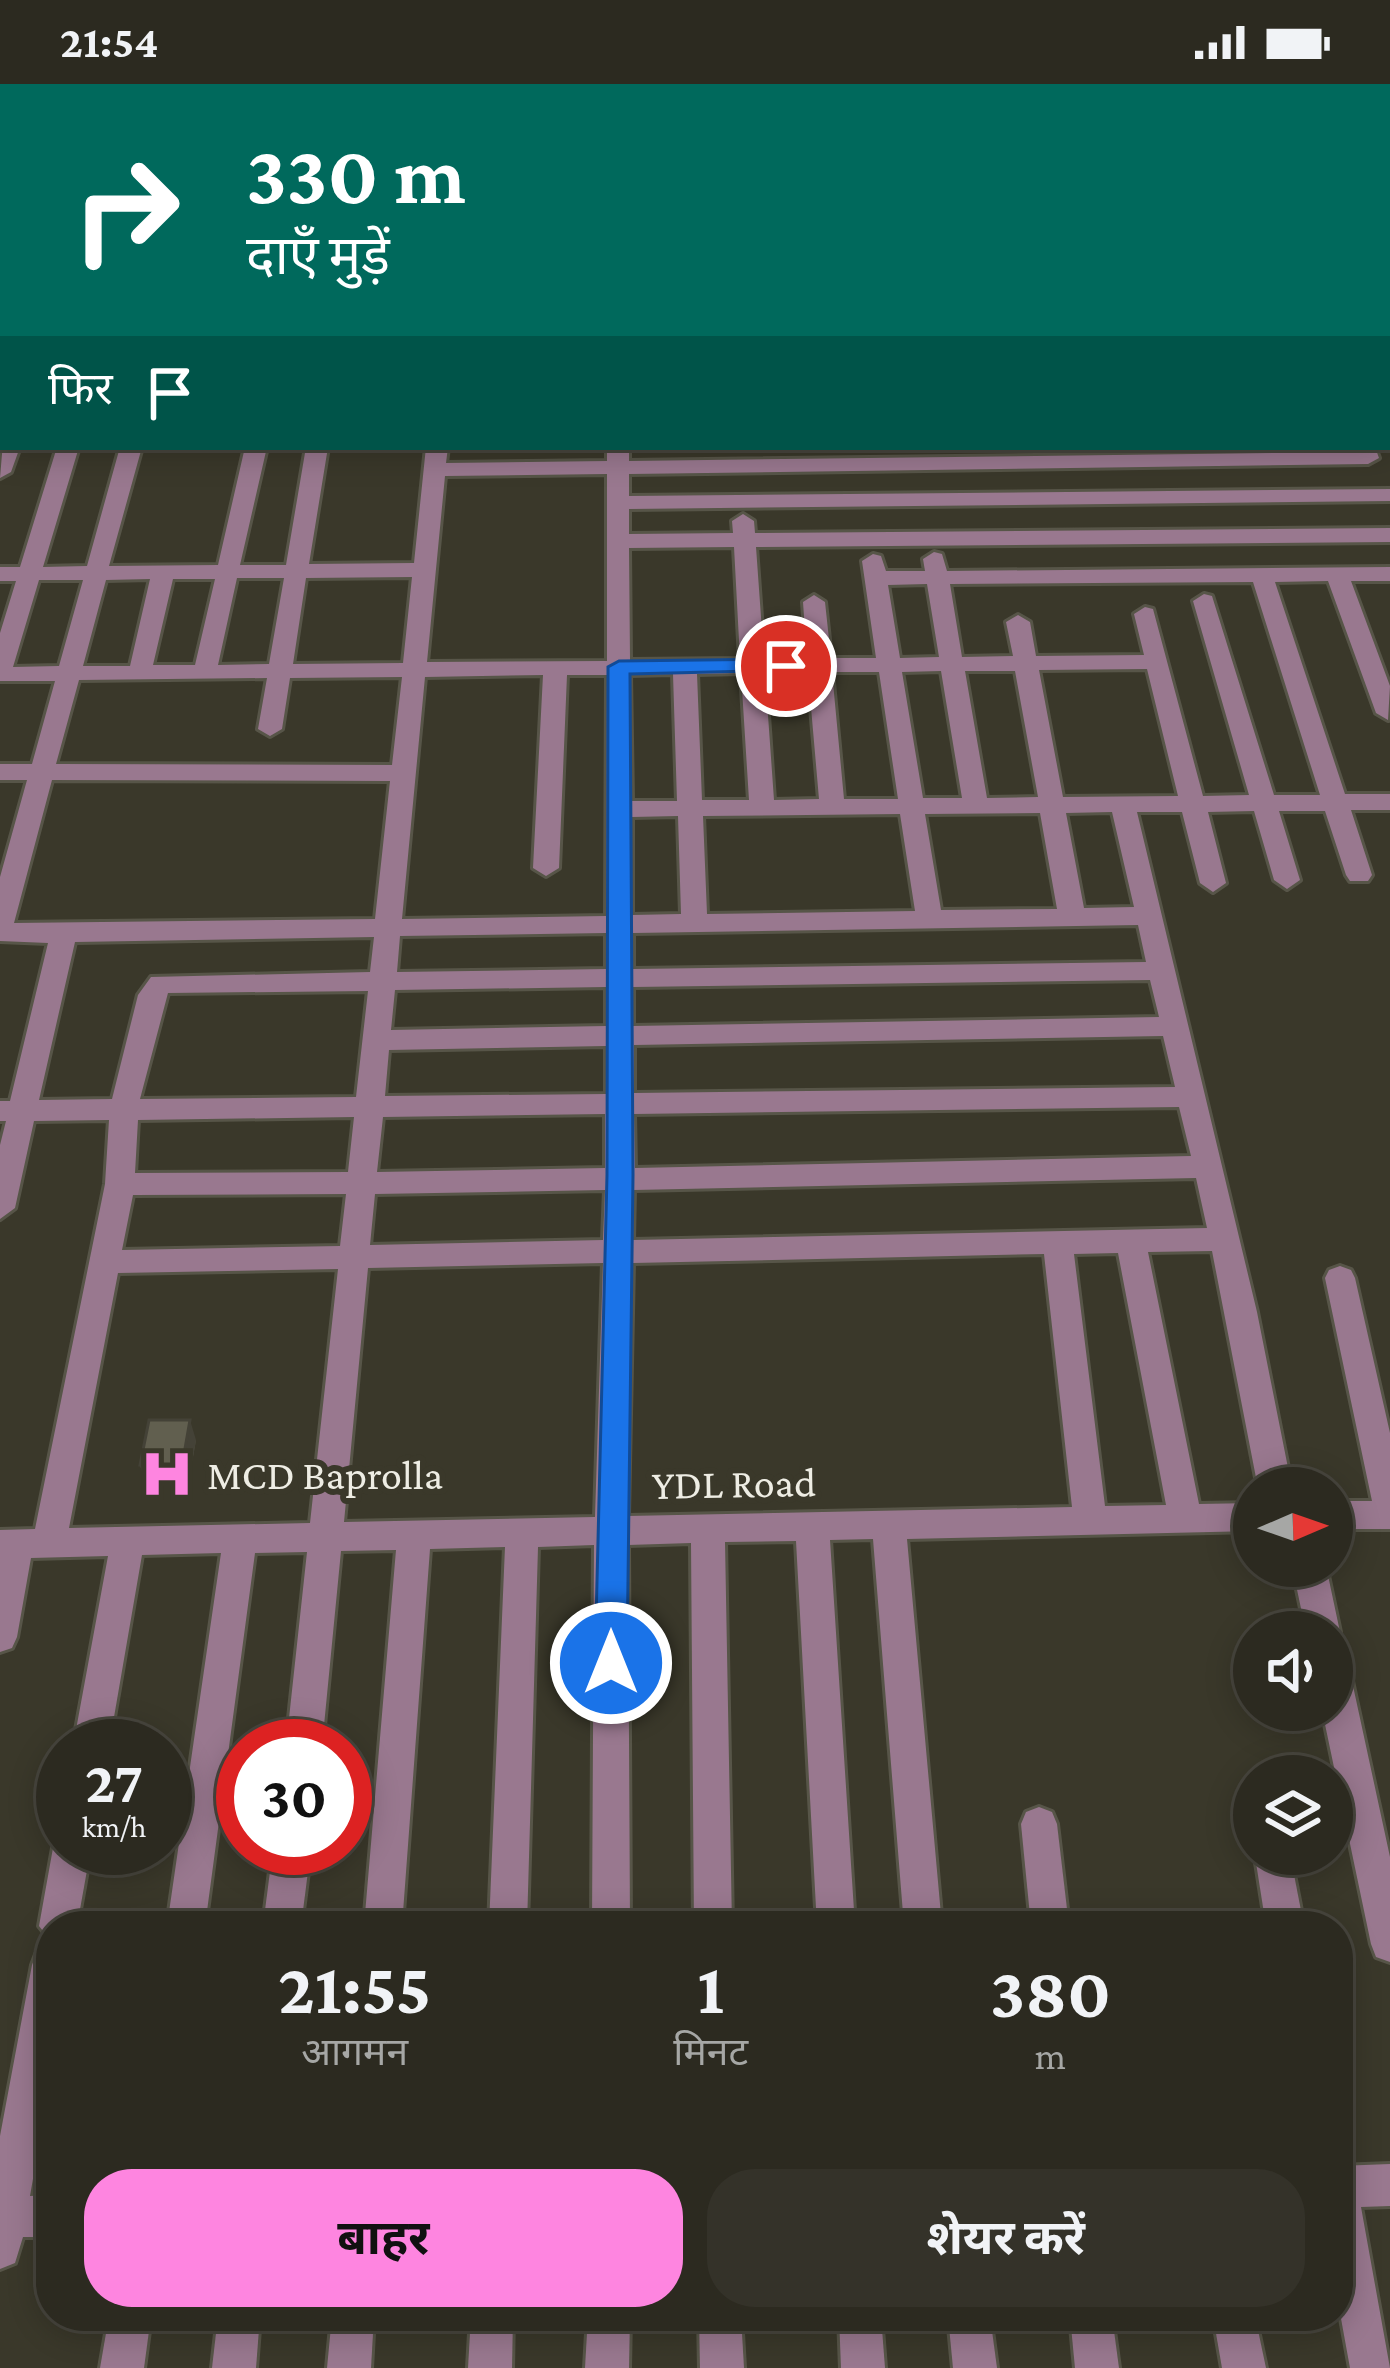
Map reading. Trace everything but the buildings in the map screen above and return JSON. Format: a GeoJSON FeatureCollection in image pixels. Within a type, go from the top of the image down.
{"type":"FeatureCollection","features":[{"type":"Feature","properties":{"kind":"street"},"geometry":{"type":"LineString","coordinates":[[67,450],[0,672],[1156,662]]}},
{"type":"Feature","properties":{"kind":"street"},"geometry":{"type":"LineString","coordinates":[[130,450],[0,928],[52,933],[1150,916]]}},
{"type":"Feature","properties":{"kind":"street"},"geometry":{"type":"LineString","coordinates":[[205,672],[255,450]]}},
{"type":"Feature","properties":{"kind":"street"},"geometry":{"type":"LineString","coordinates":[[270,730],[316,450]]}},
{"type":"Feature","properties":{"kind":"street"},"geometry":{"type":"LineString","coordinates":[[307,1719],[436,458],[1368,458],[1365,450]]}},
{"type":"Feature","properties":{"kind":"street"},"geometry":{"type":"LineString","coordinates":[[611,1911],[611,1531],[620,1175],[619,456]]}},
{"type":"Feature","properties":{"kind":"street"},"geometry":{"type":"LineString","coordinates":[[740,457],[762,809]]}},
{"type":"Feature","properties":{"kind":"street"},"geometry":{"type":"LineString","coordinates":[[619,503],[1390,495]]}},
{"type":"Feature","properties":{"kind":"street"},"geometry":{"type":"LineString","coordinates":[[864,502],[929,918]]}},
{"type":"Feature","properties":{"kind":"street"},"geometry":{"type":"LineString","coordinates":[[619,541],[1385,535],[1390,559]]}},
{"type":"Feature","properties":{"kind":"street"},"geometry":{"type":"LineString","coordinates":[[930,537],[976,808]]}},
{"type":"Feature","properties":{"kind":"street"},"geometry":{"type":"LineString","coordinates":[[0,574],[422,570]]}},
{"type":"Feature","properties":{"kind":"street"},"geometry":{"type":"LineString","coordinates":[[140,672],[164,572]]}},
{"type":"Feature","properties":{"kind":"street"},"geometry":{"type":"LineString","coordinates":[[1337,574],[1388,713]]}},
{"type":"Feature","properties":{"kind":"street"},"geometry":{"type":"LineString","coordinates":[[876,578],[1390,574]]}},
{"type":"Feature","properties":{"kind":"street"},"geometry":{"type":"LineString","coordinates":[[1262,576],[1360,874]]}},
{"type":"Feature","properties":{"kind":"street"},"geometry":{"type":"LineString","coordinates":[[1204,601],[1287,880]]}},
{"type":"Feature","properties":{"kind":"street"},"geometry":{"type":"LineString","coordinates":[[814,602],[832,808]]}},
{"type":"Feature","properties":{"kind":"street"},"geometry":{"type":"LineString","coordinates":[[1145,614],[1214,883]]}},
{"type":"Feature","properties":{"kind":"street"},"geometry":{"type":"LineString","coordinates":[[1018,622],[1072,916]]}},
{"type":"Feature","properties":{"kind":"street"},"geometry":{"type":"LineString","coordinates":[[685,667],[694,920]]}},
{"type":"Feature","properties":{"kind":"street"},"geometry":{"type":"LineString","coordinates":[[546,868],[555,668]]}},
{"type":"Feature","properties":{"kind":"street"},"geometry":{"type":"LineString","coordinates":[[0,772],[404,773]]}},
{"type":"Feature","properties":{"kind":"street"},"geometry":{"type":"LineString","coordinates":[[620,809],[1390,802]]}},
{"type":"Feature","properties":{"kind":"street"},"geometry":{"type":"LineString","coordinates":[[1123,807],[1225,1239],[1271,1467]]}},
{"type":"Feature","properties":{"kind":"street"},"geometry":{"type":"LineString","coordinates":[[0,1208],[11,1111],[62,949],[62,939],[52,933]]}},
{"type":"Feature","properties":{"kind":"street"},"geometry":{"type":"LineString","coordinates":[[0,1637],[22,1544],[105,1262],[120,1184],[124,1107],[152,995],[161,984],[1162,971]]}},
{"type":"Feature","properties":{"kind":"street"},"geometry":{"type":"LineString","coordinates":[[378,1040],[1176,1026]]}},
{"type":"Feature","properties":{"kind":"street"},"geometry":{"type":"LineString","coordinates":[[11,1111],[1192,1097]]}},
{"type":"Feature","properties":{"kind":"street"},"geometry":{"type":"LineString","coordinates":[[120,1184],[364,1185],[620,1175],[1208,1167]]}},
{"type":"Feature","properties":{"kind":"street"},"geometry":{"type":"LineString","coordinates":[[105,1262],[1225,1239]]}},
{"type":"Feature","properties":{"kind":"street"},"geometry":{"type":"LineString","coordinates":[[1131,1241],[1185,1518]]}},
{"type":"Feature","properties":{"kind":"street"},"geometry":{"type":"LineString","coordinates":[[1058,1244],[1090,1521]]}},
{"type":"Feature","properties":{"kind":"street"},"geometry":{"type":"LineString","coordinates":[[1340,1278],[1390,1512],[1353,1514]]}},
{"type":"Feature","properties":{"kind":"street","name":"YDL Road"},"geometry":{"type":"LineString","coordinates":[[22,1544],[1233,1517]]}},
{"type":"Feature","properties":{"kind":"street"},"geometry":{"type":"LineString","coordinates":[[889,1525],[922,1911]]}},
{"type":"Feature","properties":{"kind":"street"},"geometry":{"type":"LineString","coordinates":[[812,1526],[835,1911]]}},
{"type":"Feature","properties":{"kind":"street"},"geometry":{"type":"LineString","coordinates":[[708,1529],[712,1911]]}},
{"type":"Feature","properties":{"kind":"street"},"geometry":{"type":"LineString","coordinates":[[508,1911],[521,1533]]}},
{"type":"Feature","properties":{"kind":"street"},"geometry":{"type":"LineString","coordinates":[[384,1911],[414,1535]]}},
{"type":"Feature","properties":{"kind":"street"},"geometry":{"type":"LineString","coordinates":[[188,1911],[240,1539]]}},
{"type":"Feature","properties":{"kind":"street"},"geometry":{"type":"LineString","coordinates":[[96,1719],[128,1541]]}},
{"type":"Feature","properties":{"kind":"street"},"geometry":{"type":"LineString","coordinates":[[1345,1731],[1390,1944]]}},
{"type":"Feature","properties":{"kind":"street"},"geometry":{"type":"LineString","coordinates":[[1039,1824],[1048,1911]]}},
{"type":"Feature","properties":{"kind":"street"},"geometry":{"type":"LineString","coordinates":[[61,1911],[67,1875]]}},
{"type":"Feature","properties":{"kind":"street"},"geometry":{"type":"LineString","coordinates":[[284,1911],[289,1875]]}},
{"type":"Feature","properties":{"kind":"street"},"geometry":{"type":"LineString","coordinates":[[1275,1875],[1282,1911]]}},
{"type":"Feature","properties":{"kind":"street"},"geometry":{"type":"LineString","coordinates":[[36,2046],[2,2227],[36,2219]]}},
{"type":"Feature","properties":{"kind":"street"},"geometry":{"type":"LineString","coordinates":[[1353,2188],[1390,2186]]}},
{"type":"Feature","properties":{"kind":"street"},"geometry":{"type":"LineString","coordinates":[[1353,2268],[1372,2368]]}},
{"type":"Feature","properties":{"kind":"street"},"geometry":{"type":"LineString","coordinates":[[122,2368],[128,2331]]}},
{"type":"Feature","properties":{"kind":"street"},"geometry":{"type":"LineString","coordinates":[[234,2368],[237,2331]]}},
{"type":"Feature","properties":{"kind":"street"},"geometry":{"type":"LineString","coordinates":[[349,2368],[351,2331]]}},
{"type":"Feature","properties":{"kind":"street"},"geometry":{"type":"LineString","coordinates":[[490,2368],[491,2331]]}},
{"type":"Feature","properties":{"kind":"street"},"geometry":{"type":"LineString","coordinates":[[608,2368],[609,2331]]}},
{"type":"Feature","properties":{"kind":"street"},"geometry":{"type":"LineString","coordinates":[[721,2331],[722,2368]]}},
{"type":"Feature","properties":{"kind":"street"},"geometry":{"type":"LineString","coordinates":[[861,2331],[862,2368]]}},
{"type":"Feature","properties":{"kind":"street"},"geometry":{"type":"LineString","coordinates":[[970,2331],[974,2368]]}},
{"type":"Feature","properties":{"kind":"street"},"geometry":{"type":"LineString","coordinates":[[1093,2331],[1097,2368]]}},
{"type":"Feature","properties":{"kind":"street"},"geometry":{"type":"LineString","coordinates":[[1237,2331],[1244,2368]]}},
{"type":"Feature","properties":{"kind":"place","name":"MCD Baprolla"},"geometry":{"type":"Point","coordinates":[167,1474]}},
{"type":"Feature","properties":{"kind":"route"},"geometry":{"type":"LineString","coordinates":[[611,1663],[620,1175],[619,667],[786,666]]}}]}
